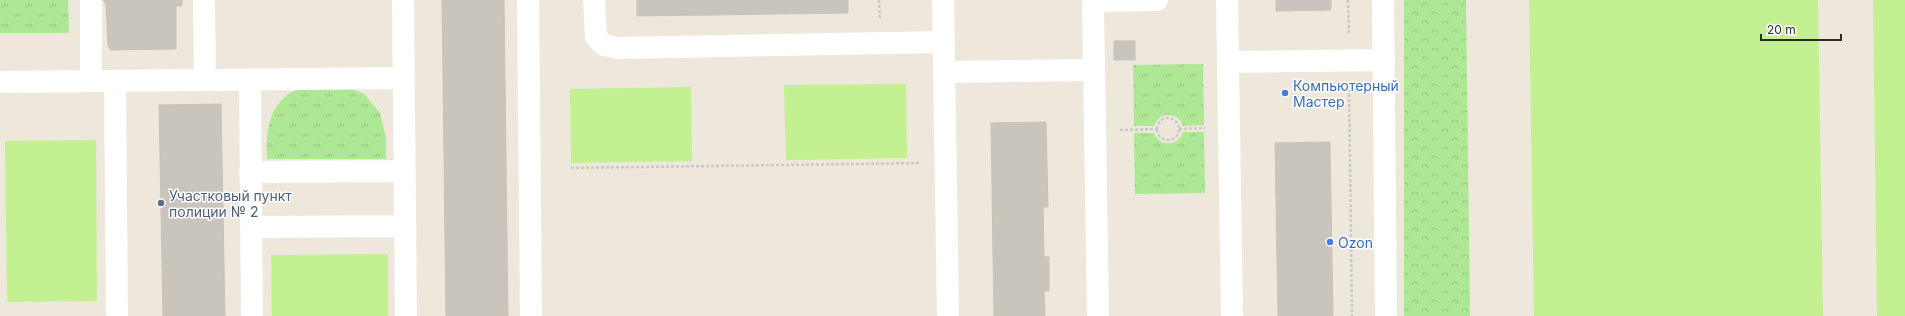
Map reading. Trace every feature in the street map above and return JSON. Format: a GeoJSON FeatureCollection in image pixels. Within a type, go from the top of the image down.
{"type":"FeatureCollection","features":[{"type":"Feature","properties":{"kind":"street"},"geometry":{"type":"LineString","coordinates":[[90,0],[91,81]]}},
{"type":"Feature","properties":{"kind":"street"},"geometry":{"type":"LineString","coordinates":[[204,0],[205,80]]}},
{"type":"Feature","properties":{"kind":"street"},"geometry":{"type":"LineString","coordinates":[[402,0],[406,316]]}},
{"type":"Feature","properties":{"kind":"street"},"geometry":{"type":"LineString","coordinates":[[528,0],[531,316]]}},
{"type":"Feature","properties":{"kind":"street"},"geometry":{"type":"LineString","coordinates":[[594,0],[596,37],[604,45],[618,48],[944,42]]}},
{"type":"Feature","properties":{"kind":"street"},"geometry":{"type":"LineString","coordinates":[[943,0],[948,316]]}},
{"type":"Feature","properties":{"kind":"street"},"geometry":{"type":"LineString","coordinates":[[1098,316],[1093,1],[1157,0]]}},
{"type":"Feature","properties":{"kind":"street"},"geometry":{"type":"LineString","coordinates":[[1227,0],[1232,316]]}},
{"type":"Feature","properties":{"kind":"street"},"geometry":{"type":"LineString","coordinates":[[1383,0],[1386,316]]}},
{"type":"Feature","properties":{"kind":"street"},"geometry":{"type":"LineString","coordinates":[[1228,62],[1384,60]]}},
{"type":"Feature","properties":{"kind":"street"},"geometry":{"type":"LineString","coordinates":[[944,72],[1094,70]]}},
{"type":"Feature","properties":{"kind":"street"},"geometry":{"type":"LineString","coordinates":[[0,82],[403,78]]}},
{"type":"Feature","properties":{"kind":"street"},"geometry":{"type":"LineString","coordinates":[[250,80],[252,316]]}},
{"type":"Feature","properties":{"kind":"street"},"geometry":{"type":"LineString","coordinates":[[115,81],[117,316]]}},
{"type":"Feature","properties":{"kind":"street"},"geometry":{"type":"LineString","coordinates":[[250,172],[404,171]]}},
{"type":"Feature","properties":{"kind":"street"},"geometry":{"type":"LineString","coordinates":[[251,228],[405,226]]}},
{"type":"Feature","properties":{"kind":"path"},"geometry":{"type":"LineString","coordinates":[[1348,0],[1352,316]]}},
{"type":"Feature","properties":{"kind":"path"},"geometry":{"type":"LineString","coordinates":[[1172,118],[1177,122],[1179,129],[1178,135],[1172,140],[1165,140],[1160,136],[1157,129],[1159,123],[1165,119],[1172,118]]}},
{"type":"Feature","properties":{"kind":"path"},"geometry":{"type":"LineString","coordinates":[[1095,130],[1157,129]]}},
{"type":"Feature","properties":{"kind":"path"},"geometry":{"type":"LineString","coordinates":[[571,168],[946,162]]}},
{"type":"Feature","properties":{"kind":"green space"},"geometry":{"type":"Polygon","coordinates":[[[0,0],[68,0],[69,33],[0,33],[0,0]]]}},
{"type":"Feature","properties":{"kind":"green space"},"geometry":{"type":"Polygon","coordinates":[[[1404,0],[1466,0],[1470,316],[1404,316],[1404,0]]]}},
{"type":"Feature","properties":{"kind":"green space"},"geometry":{"type":"Polygon","coordinates":[[[1529,0],[1818,0],[1823,316],[1534,316],[1529,0]]]}},
{"type":"Feature","properties":{"kind":"green space"},"geometry":{"type":"Polygon","coordinates":[[[1873,0],[1905,0],[1905,316],[1877,316],[1873,0]]]}},
{"type":"Feature","properties":{"kind":"green space"},"geometry":{"type":"Polygon","coordinates":[[[1203,64],[1204,125],[1183,126],[1181,121],[1173,115],[1164,115],[1156,121],[1154,126],[1134,126],[1133,65],[1203,64]]]}},
{"type":"Feature","properties":{"kind":"green space"},"geometry":{"type":"Polygon","coordinates":[[[308,84],[342,84],[364,94],[380,113],[386,137],[386,159],[267,159],[269,125],[275,109],[286,96],[308,84]]]}},
{"type":"Feature","properties":{"kind":"green space"},"geometry":{"type":"Polygon","coordinates":[[[906,84],[907,158],[786,160],[784,85],[906,84]]]}},
{"type":"Feature","properties":{"kind":"green space"},"geometry":{"type":"Polygon","coordinates":[[[691,87],[692,161],[571,163],[570,89],[691,87]]]}},
{"type":"Feature","properties":{"kind":"green space"},"geometry":{"type":"Polygon","coordinates":[[[1183,132],[1204,132],[1205,193],[1135,194],[1134,133],[1154,133],[1156,138],[1160,141],[1164,143],[1173,143],[1181,137],[1183,132]]]}},
{"type":"Feature","properties":{"kind":"green space"},"geometry":{"type":"Polygon","coordinates":[[[96,140],[97,301],[7,302],[5,141],[96,140]]]}},
{"type":"Feature","properties":{"kind":"green space"},"geometry":{"type":"Polygon","coordinates":[[[388,254],[388,316],[272,316],[271,255],[388,254]]]}},
{"type":"Feature","properties":{"kind":"building"},"geometry":{"type":"Polygon","coordinates":[[[103,0],[182,0],[182,6],[176,6],[176,49],[111,50],[108,46],[106,4],[103,0]]]}},
{"type":"Feature","properties":{"kind":"building"},"geometry":{"type":"Polygon","coordinates":[[[442,0],[504,0],[508,316],[446,316],[442,0]]]}},
{"type":"Feature","properties":{"kind":"building"},"geometry":{"type":"Polygon","coordinates":[[[637,0],[848,0],[848,13],[637,16],[637,0]]]}},
{"type":"Feature","properties":{"kind":"building"},"geometry":{"type":"Polygon","coordinates":[[[1276,0],[1331,0],[1331,10],[1276,11],[1276,0]]]}},
{"type":"Feature","properties":{"kind":"building"},"geometry":{"type":"Polygon","coordinates":[[[1114,41],[1135,41],[1135,60],[1114,60],[1114,41]]]}},
{"type":"Feature","properties":{"kind":"building"},"geometry":{"type":"Polygon","coordinates":[[[221,104],[225,316],[163,316],[159,105],[221,104]]]}},
{"type":"Feature","properties":{"kind":"building"},"geometry":{"type":"Polygon","coordinates":[[[1046,122],[1048,207],[1043,207],[1044,257],[1049,257],[1049,291],[1044,291],[1045,316],[994,316],[991,123],[1046,122]]]}},
{"type":"Feature","properties":{"kind":"building"},"geometry":{"type":"Polygon","coordinates":[[[1330,142],[1333,316],[1278,316],[1275,143],[1330,142]]]}},
{"type":"Feature","properties":{"kind":"place","name":"Компьютерный Мастер"},"geometry":{"type":"Point","coordinates":[1285,93]}},
{"type":"Feature","properties":{"kind":"place","name":"Участковый пункт полиции № 2"},"geometry":{"type":"Point","coordinates":[161,203]}},
{"type":"Feature","properties":{"kind":"place","name":"Ozon"},"geometry":{"type":"Point","coordinates":[1330,242]}}]}
